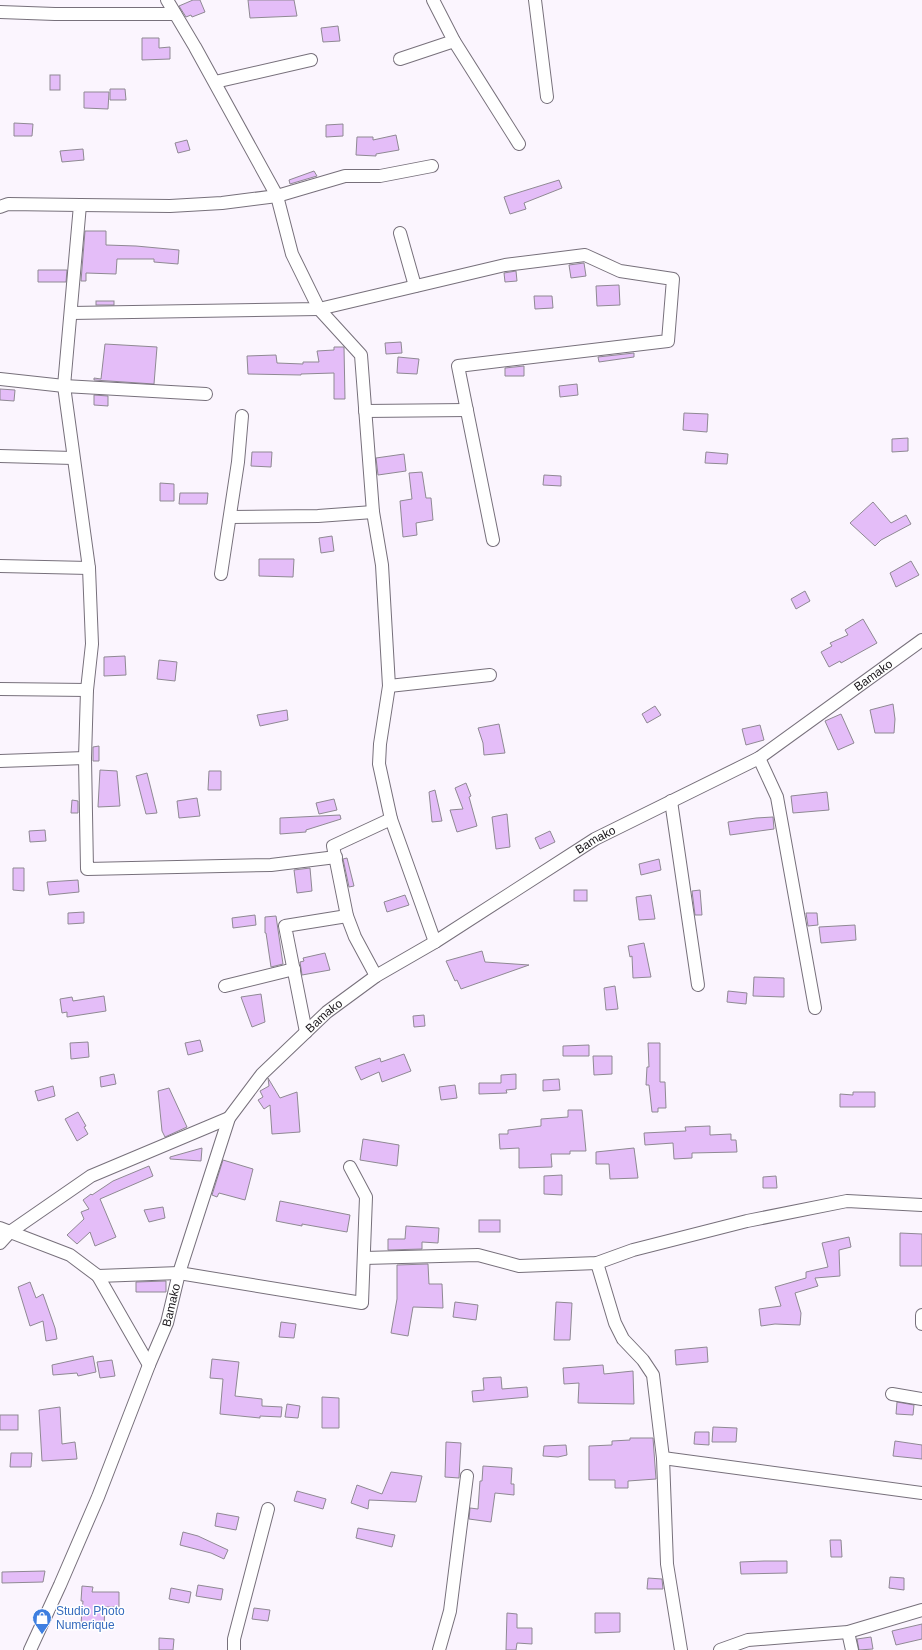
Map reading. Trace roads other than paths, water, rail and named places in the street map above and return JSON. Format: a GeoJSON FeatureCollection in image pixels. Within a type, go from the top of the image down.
{"type":"FeatureCollection","features":[{"type":"Feature","properties":{"kind":"street"},"geometry":{"type":"LineString","coordinates":[[167,0],[215,82],[277,196],[292,254],[319,309],[361,355],[373,512],[382,565],[389,686],[380,744],[379,764],[391,820],[434,942]]}},
{"type":"Feature","properties":{"kind":"street"},"geometry":{"type":"LineString","coordinates":[[433,0],[454,41],[520,144]]}},
{"type":"Feature","properties":{"kind":"street"},"geometry":{"type":"LineString","coordinates":[[535,0],[547,97]]}},
{"type":"Feature","properties":{"kind":"street"},"geometry":{"type":"LineString","coordinates":[[0,12],[55,14],[175,14]]}},
{"type":"Feature","properties":{"kind":"street"},"geometry":{"type":"LineString","coordinates":[[400,59],[454,41]]}},
{"type":"Feature","properties":{"kind":"street"},"geometry":{"type":"LineString","coordinates":[[215,82],[310,60]]}},
{"type":"Feature","properties":{"kind":"street"},"geometry":{"type":"LineString","coordinates":[[0,206],[8,204],[170,206],[222,203],[277,196],[345,176],[380,176],[432,166]]}},
{"type":"Feature","properties":{"kind":"street"},"geometry":{"type":"LineString","coordinates":[[80,205],[64,386],[89,568],[92,644],[87,690],[85,758],[87,869],[271,865],[336,857]]}},
{"type":"Feature","properties":{"kind":"street"},"geometry":{"type":"LineString","coordinates":[[400,233],[415,286]]}},
{"type":"Feature","properties":{"kind":"street"},"geometry":{"type":"LineString","coordinates":[[71,313],[319,309],[505,265],[585,255],[620,271],[673,279],[668,341],[458,366],[493,540]]}},
{"type":"Feature","properties":{"kind":"street"},"geometry":{"type":"LineString","coordinates":[[0,379],[64,386],[206,394]]}},
{"type":"Feature","properties":{"kind":"street"},"geometry":{"type":"LineString","coordinates":[[365,410],[467,410]]}},
{"type":"Feature","properties":{"kind":"street"},"geometry":{"type":"LineString","coordinates":[[221,574],[238,462],[242,416]]}},
{"type":"Feature","properties":{"kind":"street"},"geometry":{"type":"LineString","coordinates":[[0,456],[73,458]]}},
{"type":"Feature","properties":{"kind":"street"},"geometry":{"type":"LineString","coordinates":[[230,517],[318,516],[373,512]]}},
{"type":"Feature","properties":{"kind":"street"},"geometry":{"type":"LineString","coordinates":[[0,566],[89,568]]}},
{"type":"Feature","properties":{"kind":"street","name":"Bamako"},"geometry":{"type":"LineString","coordinates":[[30,1650],[98,1497],[167,1323],[179,1273],[229,1118],[262,1074],[327,1012],[376,976],[434,942],[594,840],[759,758],[922,640]]}},
{"type":"Feature","properties":{"kind":"street"},"geometry":{"type":"LineString","coordinates":[[389,686],[490,675]]}},
{"type":"Feature","properties":{"kind":"street"},"geometry":{"type":"LineString","coordinates":[[0,689],[87,690]]}},
{"type":"Feature","properties":{"kind":"street"},"geometry":{"type":"LineString","coordinates":[[0,761],[85,758]]}},
{"type":"Feature","properties":{"kind":"street"},"geometry":{"type":"LineString","coordinates":[[759,758],[777,796],[815,1008]]}},
{"type":"Feature","properties":{"kind":"street"},"geometry":{"type":"LineString","coordinates":[[671,801],[698,985]]}},
{"type":"Feature","properties":{"kind":"street"},"geometry":{"type":"LineString","coordinates":[[376,976],[355,937],[347,916],[333,846],[391,820]]}},
{"type":"Feature","properties":{"kind":"street"},"geometry":{"type":"LineString","coordinates":[[306,1032],[285,926],[347,916]]}},
{"type":"Feature","properties":{"kind":"street"},"geometry":{"type":"LineString","coordinates":[[225,986],[294,969]]}},
{"type":"Feature","properties":{"kind":"street"},"geometry":{"type":"LineString","coordinates":[[0,1243],[5,1230],[91,1176],[229,1118]]}},
{"type":"Feature","properties":{"kind":"street"},"geometry":{"type":"LineString","coordinates":[[98,1276],[179,1273],[362,1302],[366,1197],[350,1167]]}},
{"type":"Feature","properties":{"kind":"street"},"geometry":{"type":"LineString","coordinates":[[364,1258],[478,1255],[519,1266],[597,1263],[633,1250],[747,1220],[847,1201],[922,1205]]}},
{"type":"Feature","properties":{"kind":"street"},"geometry":{"type":"LineString","coordinates":[[5,1230],[70,1255],[98,1276],[149,1366]]}},
{"type":"Feature","properties":{"kind":"street"},"geometry":{"type":"LineString","coordinates":[[597,1263],[615,1323],[623,1340],[643,1360],[653,1375],[663,1458],[668,1564],[681,1650]]}},
{"type":"Feature","properties":{"kind":"street"},"geometry":{"type":"LineString","coordinates":[[922,1315],[922,1324]]}},
{"type":"Feature","properties":{"kind":"street"},"geometry":{"type":"LineString","coordinates":[[892,1394],[922,1399]]}},
{"type":"Feature","properties":{"kind":"street"},"geometry":{"type":"LineString","coordinates":[[663,1458],[922,1493]]}},
{"type":"Feature","properties":{"kind":"street"},"geometry":{"type":"LineString","coordinates":[[439,1650],[450,1611],[467,1476]]}},
{"type":"Feature","properties":{"kind":"street"},"geometry":{"type":"LineString","coordinates":[[234,1650],[234,1639],[268,1509]]}},
{"type":"Feature","properties":{"kind":"street"},"geometry":{"type":"LineString","coordinates":[[720,1650],[748,1640],[848,1632],[922,1610]]}},
{"type":"Feature","properties":{"kind":"street"},"geometry":{"type":"LineString","coordinates":[[848,1632],[852,1650]]}},
{"type":"Feature","properties":{"kind":"place","name":"Studio Photo Numerique"},"geometry":{"type":"Point","coordinates":[42,1635]}}]}
